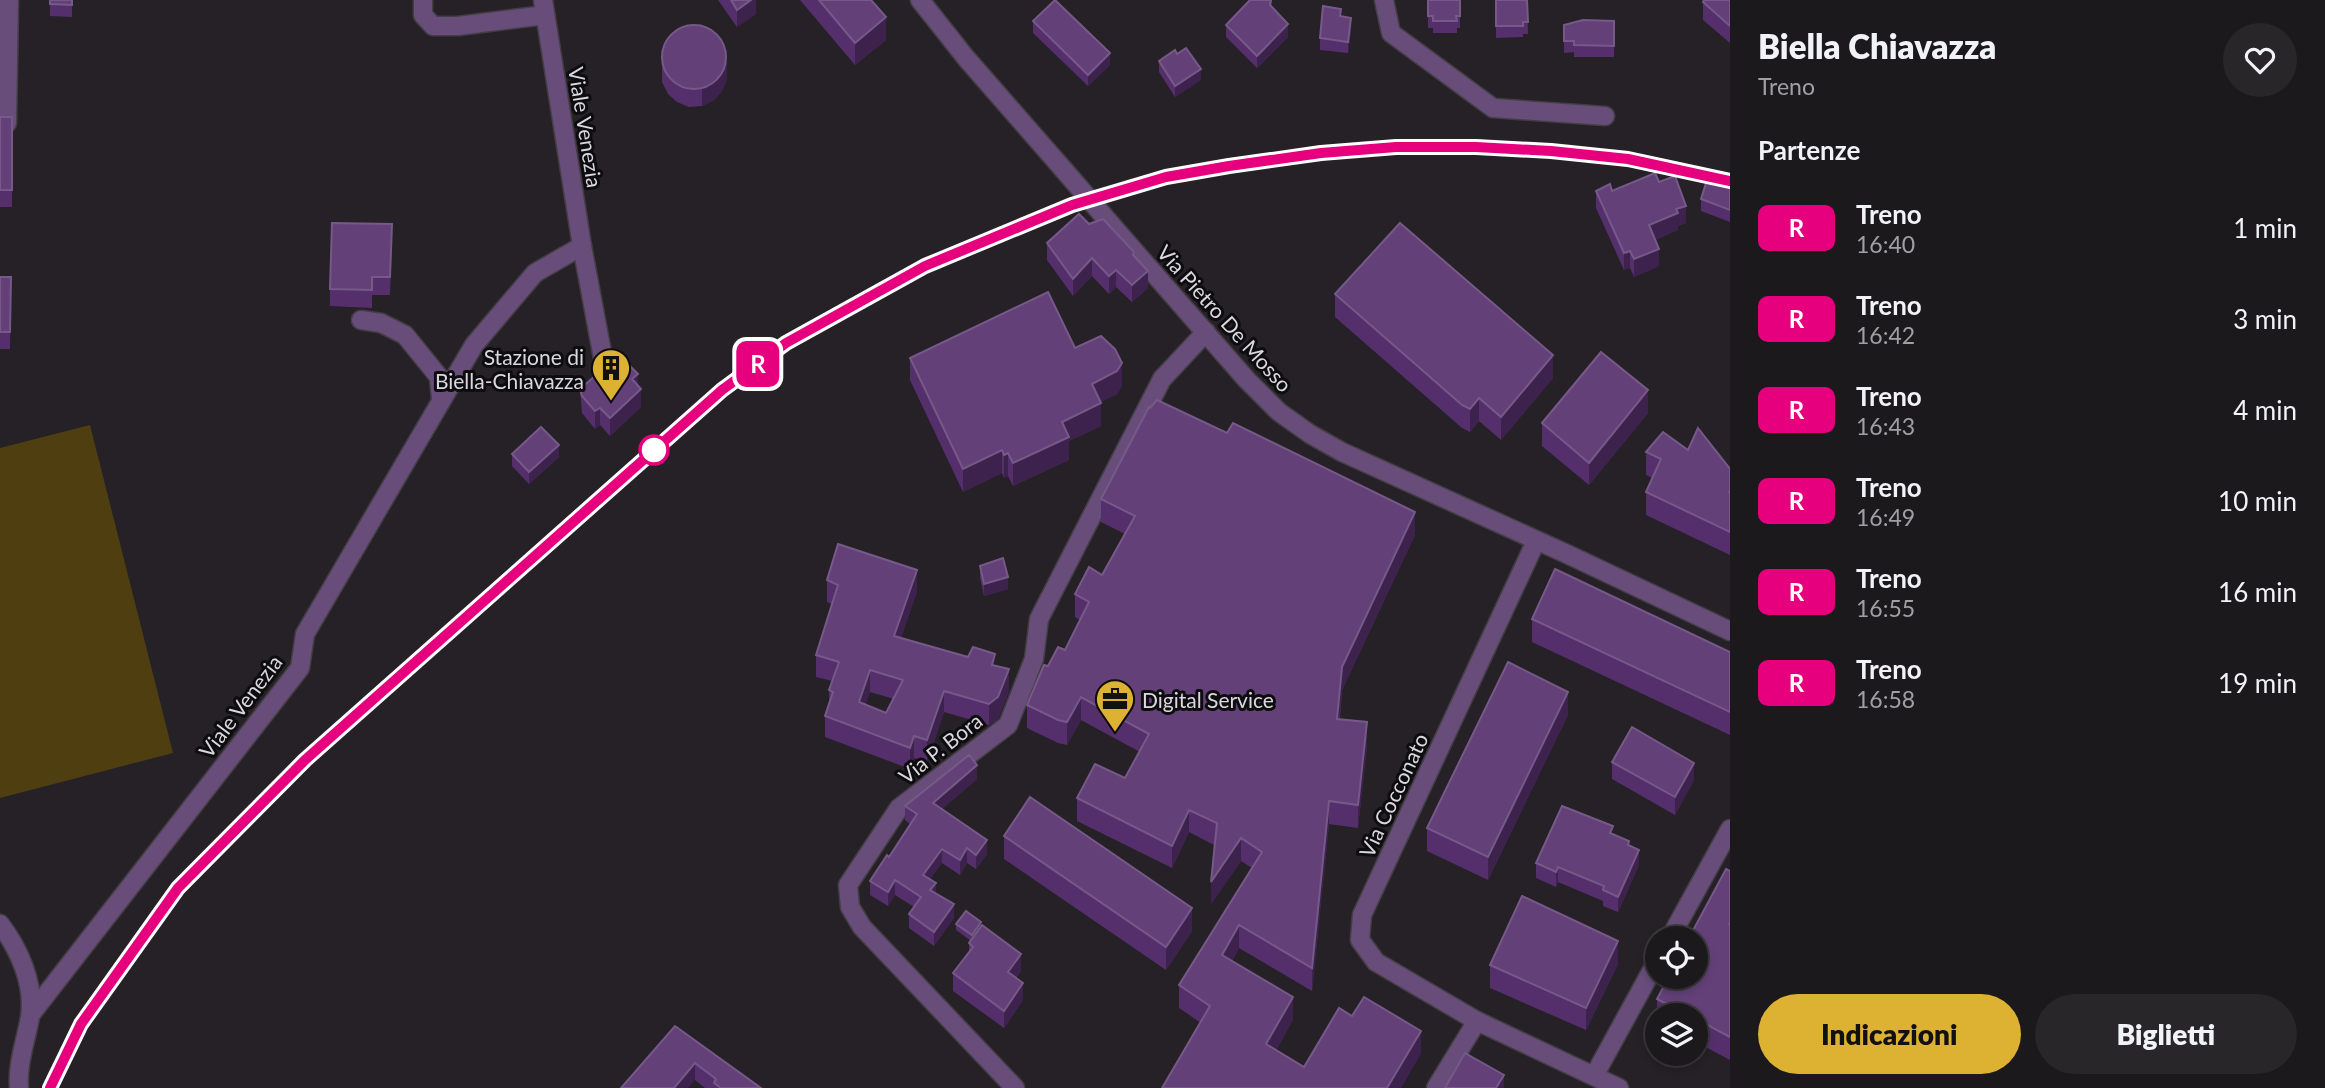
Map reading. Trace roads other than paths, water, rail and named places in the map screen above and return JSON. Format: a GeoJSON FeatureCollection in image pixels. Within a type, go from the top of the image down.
{"type":"FeatureCollection","features":[{"type":"Feature","properties":{"kind":"street"},"geometry":{"type":"LineString","coordinates":[[0,123],[7,123],[9,0]]}},
{"type":"Feature","properties":{"kind":"street","name":"Viale Venezia"},"geometry":{"type":"LineString","coordinates":[[424,0],[423,15],[433,26],[458,26],[544,8],[603,358]]}},
{"type":"Feature","properties":{"kind":"street","name":"Via Pietro De Mosso"},"geometry":{"type":"LineString","coordinates":[[920,0],[966,58],[1246,379],[1279,412],[1310,435],[1342,452],[1730,631]]}},
{"type":"Feature","properties":{"kind":"street"},"geometry":{"type":"LineString","coordinates":[[1384,0],[1391,33],[1493,108],[1605,116]]}},
{"type":"Feature","properties":{"kind":"street","name":"Viale Venezia"},"geometry":{"type":"LineString","coordinates":[[30,1014],[300,667],[305,634],[474,345],[535,273],[582,246]]}},
{"type":"Feature","properties":{"kind":"street"},"geometry":{"type":"LineString","coordinates":[[361,320],[381,323],[405,335],[439,377],[441,399]]}},
{"type":"Feature","properties":{"kind":"street","name":"Via P. Bora"},"geometry":{"type":"LineString","coordinates":[[1015,1088],[862,927],[850,906],[848,885],[899,808],[1008,725],[1034,659],[1039,619],[1162,379],[1206,332]]}},
{"type":"Feature","properties":{"kind":"street","name":"Via Cocconato"},"geometry":{"type":"LineString","coordinates":[[1536,541],[1362,915],[1360,940],[1376,962],[1477,1021],[1619,1088]]}},
{"type":"Feature","properties":{"kind":"street"},"geometry":{"type":"LineString","coordinates":[[1677,926],[1730,829]]}},
{"type":"Feature","properties":{"kind":"street"},"geometry":{"type":"LineString","coordinates":[[0,924],[13,942],[24,968],[30,1014],[19,1065],[19,1088]]}},
{"type":"Feature","properties":{"kind":"street"},"geometry":{"type":"LineString","coordinates":[[1594,1076],[1645,983]]}},
{"type":"Feature","properties":{"kind":"street"},"geometry":{"type":"LineString","coordinates":[[1436,1088],[1477,1021]]}},
{"type":"Feature","properties":{"kind":"railway"},"geometry":{"type":"LineString","coordinates":[[50,1088],[81,1024],[178,888],[305,760],[722,390],[786,343],[925,266],[1072,205],[1166,178],[1321,153],[1396,147],[1551,151],[1628,159],[1730,181]]}},
{"type":"Feature","properties":{"kind":"train","name":"R"},"geometry":{"type":"LineString","coordinates":[[50,1088],[81,1024],[178,888],[305,760],[722,390],[786,343],[850,306],[925,266],[1072,205],[1166,177],[1229,166],[1321,153],[1396,147],[1476,147],[1628,159],[1730,181]]}},
{"type":"Feature","properties":{"kind":"place","name":"Stazione di Biella-Chiavazza"},"geometry":{"type":"Point","coordinates":[611,402]}},
{"type":"Feature","properties":{"kind":"place","name":"Digital Service"},"geometry":{"type":"Point","coordinates":[1115,733]}}]}
